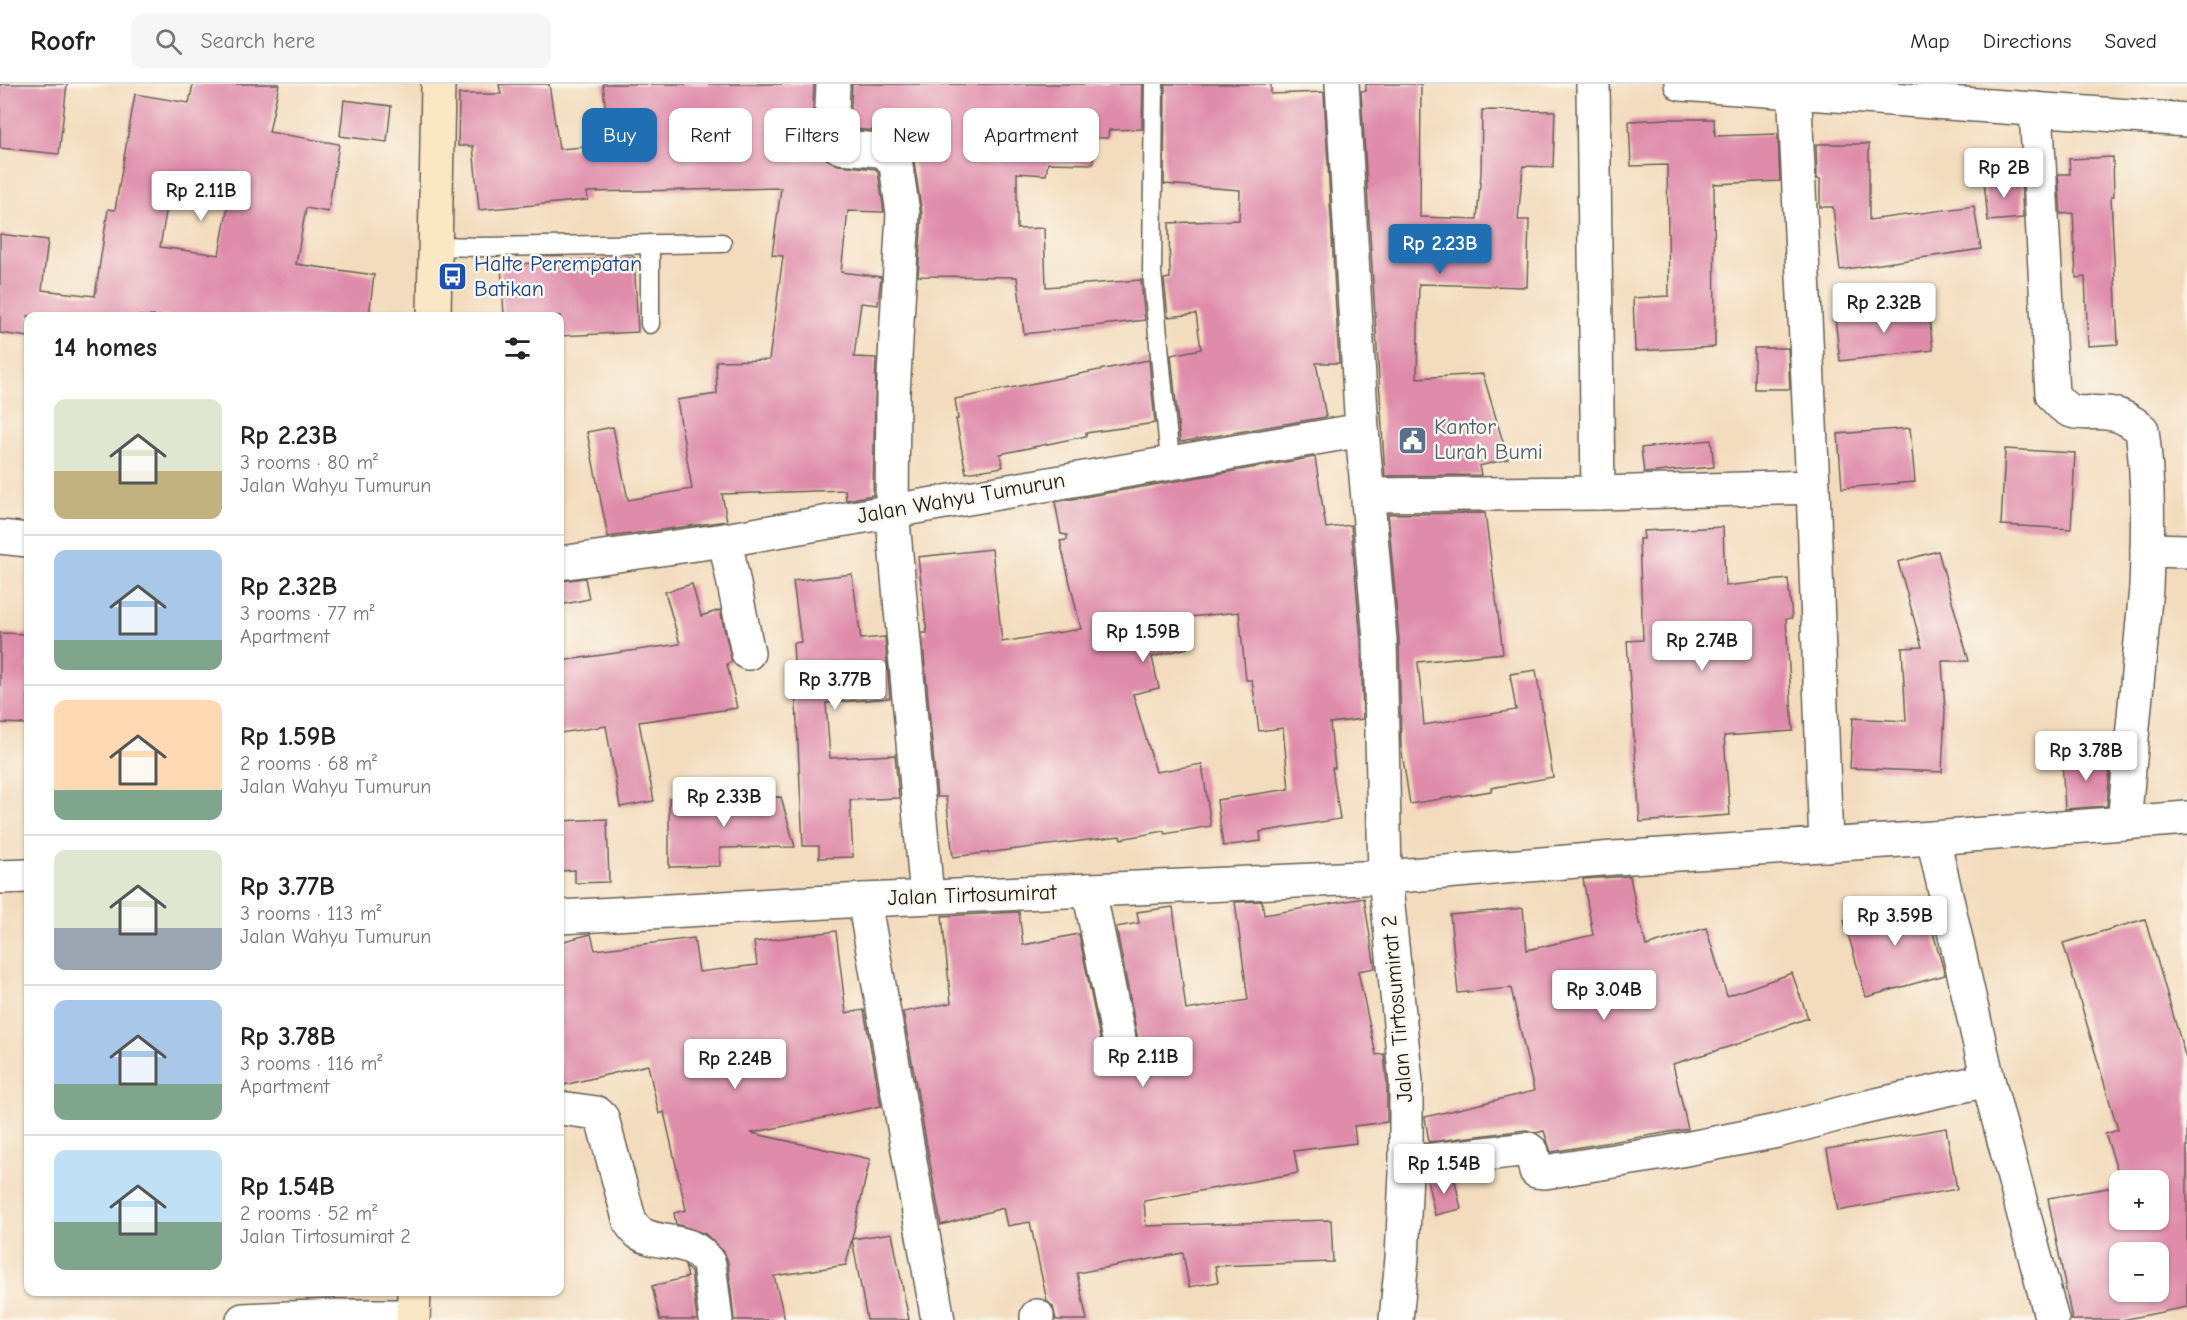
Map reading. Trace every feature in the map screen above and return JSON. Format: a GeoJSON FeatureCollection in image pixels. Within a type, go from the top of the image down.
{"type":"FeatureCollection","features":[{"type":"Feature","properties":{"kind":"street"},"geometry":{"type":"LineString","coordinates":[[434,312],[438,84]]}},
{"type":"Feature","properties":{"kind":"street"},"geometry":{"type":"LineString","coordinates":[[833,84],[831,132],[833,139],[840,147],[879,150],[888,154],[896,165],[903,213],[893,394],[892,510],[927,897]]}},
{"type":"Feature","properties":{"kind":"street","name":"Jalan Tirtosumirat 2"},"geometry":{"type":"LineString","coordinates":[[1342,84],[1362,430],[1380,640],[1384,877],[1406,1082],[1406,1163],[1402,1258],[1396,1320]]}},
{"type":"Feature","properties":{"kind":"street"},"geometry":{"type":"LineString","coordinates":[[1593,84],[1598,493]]}},
{"type":"Feature","properties":{"kind":"street"},"geometry":{"type":"LineString","coordinates":[[1681,84],[1794,87],[2187,120]]}},
{"type":"Feature","properties":{"kind":"street"},"geometry":{"type":"LineString","coordinates":[[1794,87],[1813,487],[1826,845]]}},
{"type":"Feature","properties":{"kind":"street"},"geometry":{"type":"LineString","coordinates":[[2036,109],[2052,394],[2068,411],[2113,414],[2132,421],[2142,430],[2145,451],[2147,550],[2139,670],[2124,823]]}},
{"type":"Feature","properties":{"kind":"street","name":"Jalan Wahyu Tumurun"},"geometry":{"type":"LineString","coordinates":[[564,561],[726,540],[1170,461],[1362,430]]}},
{"type":"Feature","properties":{"kind":"street"},"geometry":{"type":"LineString","coordinates":[[1368,495],[1598,493],[1813,487]]}},
{"type":"Feature","properties":{"kind":"street"},"geometry":{"type":"LineString","coordinates":[[0,537],[24,540]]}},
{"type":"Feature","properties":{"kind":"street"},"geometry":{"type":"LineString","coordinates":[[726,540],[748,653]]}},
{"type":"Feature","properties":{"kind":"street"},"geometry":{"type":"LineString","coordinates":[[2147,550],[2187,551]]}},
{"type":"Feature","properties":{"kind":"street","name":"Jalan Tirtosumirat"},"geometry":{"type":"LineString","coordinates":[[564,917],[864,900],[1384,877],[1614,858],[1933,838],[2187,818]]}},
{"type":"Feature","properties":{"kind":"street"},"geometry":{"type":"LineString","coordinates":[[1933,838],[1988,1080],[2052,1320]]}},
{"type":"Feature","properties":{"kind":"street"},"geometry":{"type":"LineString","coordinates":[[0,877],[24,876]]}},
{"type":"Feature","properties":{"kind":"street"},"geometry":{"type":"LineString","coordinates":[[1089,890],[1121,1049]]}},
{"type":"Feature","properties":{"kind":"street"},"geometry":{"type":"LineString","coordinates":[[864,900],[938,1320]]}},
{"type":"Feature","properties":{"kind":"street"},"geometry":{"type":"LineString","coordinates":[[1406,1163],[1528,1149],[1532,1152],[1536,1171],[1545,1172],[1670,1152],[1777,1131],[1858,1109],[1988,1080]]}},
{"type":"Feature","properties":{"kind":"street"},"geometry":{"type":"LineString","coordinates":[[564,1109],[597,1113],[602,1118],[630,1222],[638,1232],[652,1238],[686,1245],[705,1257],[709,1264],[716,1320]]}},
{"type":"Feature","properties":{"kind":"street"},"geometry":{"type":"LineString","coordinates":[[243,1320],[336,1316],[414,1309]]}},
{"type":"Feature","properties":{"kind":"lane"},"geometry":{"type":"LineString","coordinates":[[1154,84],[1152,272],[1170,461]]}},
{"type":"Feature","properties":{"kind":"lane"},"geometry":{"type":"LineString","coordinates":[[435,246],[482,248],[722,243]]}},
{"type":"Feature","properties":{"kind":"lane"},"geometry":{"type":"LineString","coordinates":[[650,244],[650,324]]}},
{"type":"Feature","properties":{"kind":"building"},"geometry":{"type":"Polygon","coordinates":[[[0,84],[67,84],[59,154],[0,148],[0,84]]]}},
{"type":"Feature","properties":{"kind":"building"},"geometry":{"type":"Polygon","coordinates":[[[193,84],[279,84],[269,132],[339,144],[328,212],[306,208],[296,264],[374,275],[369,312],[24,312],[24,336],[0,333],[0,234],[48,240],[42,290],[95,296],[108,209],[115,210],[135,94],[189,103],[193,84]],[[172,178],[160,247],[219,255],[231,188],[172,178]]]}},
{"type":"Feature","properties":{"kind":"building"},"geometry":{"type":"Polygon","coordinates":[[[499,84],[549,84],[559,149],[582,147],[582,162],[657,162],[657,108],[605,108],[603,84],[814,84],[813,108],[764,108],[764,162],[832,162],[838,165],[876,169],[878,172],[884,212],[848,211],[841,272],[881,277],[878,305],[861,303],[854,357],[876,358],[873,495],[846,500],[845,490],[722,494],[727,521],[608,537],[587,432],[613,427],[628,500],[692,489],[677,400],[717,394],[716,361],[769,360],[783,256],[772,255],[781,188],[587,192],[588,200],[479,210],[473,146],[458,146],[459,94],[501,94],[499,84]]]}},
{"type":"Feature","properties":{"kind":"building"},"geometry":{"type":"Polygon","coordinates":[[[852,84],[1143,84],[1142,129],[1109,130],[1108,138],[1099,138],[1099,108],[963,108],[963,162],[1093,162],[1093,164],[1048,163],[1046,175],[1017,173],[1017,229],[1044,228],[1046,287],[1141,280],[1145,320],[1024,334],[1017,277],[918,276],[922,214],[914,162],[951,162],[951,108],[872,108],[872,130],[860,130],[860,108],[851,108],[852,84]]]}},
{"type":"Feature","properties":{"kind":"building"},"geometry":{"type":"Polygon","coordinates":[[[1165,84],[1271,84],[1271,94],[1324,92],[1339,363],[1316,363],[1326,417],[1180,442],[1171,355],[1201,349],[1196,314],[1168,317],[1164,279],[1170,278],[1169,223],[1239,220],[1240,190],[1164,184],[1165,84]]]}},
{"type":"Feature","properties":{"kind":"building"},"geometry":{"type":"Polygon","coordinates":[[[1366,84],[1421,84],[1420,217],[1477,219],[1481,173],[1482,110],[1555,111],[1553,167],[1523,166],[1518,220],[1529,220],[1527,287],[1419,284],[1417,378],[1483,374],[1508,459],[1479,466],[1481,475],[1385,476],[1361,91],[1366,91],[1366,84]]]}},
{"type":"Feature","properties":{"kind":"building"},"geometry":{"type":"Polygon","coordinates":[[[344,100],[391,106],[387,142],[340,136],[344,100]]]}},
{"type":"Feature","properties":{"kind":"building"},"geometry":{"type":"Polygon","coordinates":[[[1714,119],[1715,136],[1778,134],[1780,181],[1714,184],[1715,347],[1635,351],[1633,298],[1669,296],[1667,165],[1631,166],[1629,121],[1714,119]]]}},
{"type":"Feature","properties":{"kind":"building"},"geometry":{"type":"Polygon","coordinates":[[[1816,144],[1869,144],[1869,220],[1974,206],[1981,249],[1840,270],[1833,207],[1820,207],[1816,144]]]}},
{"type":"Feature","properties":{"kind":"building"},"geometry":{"type":"Polygon","coordinates":[[[2113,157],[2114,196],[2111,196],[2118,344],[2088,346],[2085,277],[2076,278],[2073,213],[2061,214],[2058,174],[2070,174],[2069,159],[2113,157]]]}},
{"type":"Feature","properties":{"kind":"building"},"geometry":{"type":"Polygon","coordinates":[[[2021,177],[2023,218],[1988,221],[1984,180],[2021,177]]]}},
{"type":"Feature","properties":{"kind":"building"},"geometry":{"type":"Polygon","coordinates":[[[634,257],[638,332],[564,336],[564,312],[504,312],[501,265],[634,257]]]}},
{"type":"Feature","properties":{"kind":"building"},"geometry":{"type":"Polygon","coordinates":[[[1928,308],[1933,350],[1840,361],[1835,318],[1928,308]]]}},
{"type":"Feature","properties":{"kind":"building"},"geometry":{"type":"Polygon","coordinates":[[[1754,348],[1788,348],[1790,389],[1754,389],[1754,348]]]}},
{"type":"Feature","properties":{"kind":"building"},"geometry":{"type":"Polygon","coordinates":[[[1149,360],[1155,423],[1086,433],[1086,436],[1000,454],[1003,467],[966,473],[956,419],[958,419],[955,399],[1149,360]]]}},
{"type":"Feature","properties":{"kind":"building"},"geometry":{"type":"Polygon","coordinates":[[[1910,428],[1915,482],[1842,488],[1838,434],[1910,428]]]}},
{"type":"Feature","properties":{"kind":"building"},"geometry":{"type":"Polygon","coordinates":[[[1711,440],[1714,467],[1644,473],[1641,448],[1711,440]]]}},
{"type":"Feature","properties":{"kind":"building"},"geometry":{"type":"Polygon","coordinates":[[[2005,449],[2075,453],[2071,529],[2001,525],[2005,449]]]}},
{"type":"Feature","properties":{"kind":"building"},"geometry":{"type":"Polygon","coordinates":[[[1315,457],[1326,528],[1351,525],[1361,641],[1363,719],[1330,723],[1335,768],[1332,768],[1340,819],[1260,832],[1261,841],[1223,846],[1217,800],[1289,789],[1283,728],[1259,731],[1252,680],[1246,680],[1239,612],[1179,618],[1187,648],[1152,657],[1159,688],[1133,694],[1156,772],[1202,764],[1211,826],[1165,834],[1164,831],[1121,839],[1120,836],[953,857],[946,797],[937,797],[922,633],[927,633],[918,557],[992,549],[1002,642],[1081,629],[1060,541],[1067,540],[1067,535],[1061,534],[1055,502],[1315,457]]]}},
{"type":"Feature","properties":{"kind":"building"},"geometry":{"type":"Polygon","coordinates":[[[1485,513],[1503,653],[1418,662],[1424,725],[1516,710],[1510,674],[1536,670],[1553,777],[1491,788],[1491,791],[1410,804],[1401,746],[1399,640],[1388,514],[1485,513]]]}},
{"type":"Feature","properties":{"kind":"building"},"geometry":{"type":"Polygon","coordinates":[[[1723,527],[1725,586],[1788,579],[1792,618],[1786,619],[1793,731],[1724,736],[1730,815],[1640,822],[1627,641],[1643,640],[1639,539],[1644,539],[1643,531],[1723,527]]]}},
{"type":"Feature","properties":{"kind":"building"},"geometry":{"type":"Polygon","coordinates":[[[1938,551],[1969,661],[1942,661],[1945,711],[1942,772],[1850,768],[1853,718],[1906,721],[1902,648],[1922,647],[1898,562],[1938,551]]]}},
{"type":"Feature","properties":{"kind":"building"},"geometry":{"type":"Polygon","coordinates":[[[852,574],[861,639],[885,637],[890,698],[826,703],[830,758],[895,755],[899,798],[850,800],[853,857],[819,858],[819,846],[803,846],[793,643],[801,642],[793,581],[852,574]]]}},
{"type":"Feature","properties":{"kind":"building"},"geometry":{"type":"Polygon","coordinates":[[[585,578],[589,599],[564,604],[564,581],[585,578]]]}},
{"type":"Feature","properties":{"kind":"building"},"geometry":{"type":"Polygon","coordinates":[[[692,584],[701,616],[720,610],[732,662],[727,664],[737,708],[639,722],[654,801],[620,807],[606,726],[564,732],[564,660],[680,644],[665,592],[692,584]]]}},
{"type":"Feature","properties":{"kind":"building"},"geometry":{"type":"Polygon","coordinates":[[[0,633],[24,634],[24,724],[0,723],[0,633]]]}},
{"type":"Feature","properties":{"kind":"building"},"geometry":{"type":"Polygon","coordinates":[[[2111,757],[2107,806],[2065,809],[2062,760],[2111,757]]]}},
{"type":"Feature","properties":{"kind":"building"},"geometry":{"type":"Polygon","coordinates":[[[781,797],[795,847],[720,848],[720,866],[669,867],[669,798],[781,797]]]}},
{"type":"Feature","properties":{"kind":"building"},"geometry":{"type":"Polygon","coordinates":[[[607,819],[609,882],[575,883],[575,870],[564,871],[564,821],[607,819]]]}},
{"type":"Feature","properties":{"kind":"building"},"geometry":{"type":"Polygon","coordinates":[[[1630,876],[1639,924],[1641,924],[1646,946],[1706,928],[1727,996],[1792,973],[1808,1018],[1741,1043],[1673,1064],[1688,1129],[1551,1152],[1544,1131],[1536,1133],[1526,1130],[1429,1142],[1425,1117],[1534,1091],[1511,988],[1458,993],[1450,915],[1523,908],[1527,950],[1593,935],[1583,879],[1630,876]]]}},
{"type":"Feature","properties":{"kind":"building"},"geometry":{"type":"Polygon","coordinates":[[[1923,897],[1945,975],[1866,997],[1844,920],[1923,897]]]}},
{"type":"Feature","properties":{"kind":"building"},"geometry":{"type":"Polygon","coordinates":[[[1364,898],[1375,968],[1358,971],[1376,1055],[1384,1054],[1387,1122],[1354,1126],[1356,1143],[1294,1151],[1298,1173],[1144,1201],[1146,1226],[1331,1220],[1333,1262],[1215,1266],[1218,1282],[1189,1287],[1183,1253],[1077,1273],[1087,1320],[1056,1320],[1053,1307],[1047,1301],[1030,1222],[1007,1226],[1003,1208],[941,1225],[903,1012],[951,1003],[942,916],[1019,912],[1023,945],[1079,934],[1103,1053],[1107,1062],[1114,1067],[1124,1067],[1134,1063],[1139,1054],[1139,1045],[1116,927],[1139,923],[1137,912],[1173,907],[1186,1010],[1248,1000],[1235,902],[1262,901],[1264,915],[1364,898]]]}},
{"type":"Feature","properties":{"kind":"building"},"geometry":{"type":"Polygon","coordinates":[[[2145,919],[2187,1062],[2187,1307],[2122,1320],[2072,1320],[2048,1198],[2109,1188],[2109,1230],[2169,1230],[2169,1170],[2118,1170],[2105,1134],[2118,1130],[2063,943],[2145,919]]]}},
{"type":"Feature","properties":{"kind":"building"},"geometry":{"type":"Polygon","coordinates":[[[836,931],[846,1013],[864,1010],[881,1106],[751,1133],[870,1159],[846,1265],[774,1276],[785,1320],[734,1320],[728,1262],[724,1252],[705,1234],[676,1224],[674,1213],[686,1210],[664,1112],[659,1114],[648,1065],[564,1085],[564,941],[591,934],[595,950],[694,938],[699,972],[757,965],[754,942],[836,931]]]}},
{"type":"Feature","properties":{"kind":"building"},"geometry":{"type":"Polygon","coordinates":[[[1946,1128],[1957,1189],[1838,1211],[1827,1149],[1946,1128]]]}},
{"type":"Feature","properties":{"kind":"building"},"geometry":{"type":"Polygon","coordinates":[[[1454,1176],[1461,1209],[1435,1215],[1427,1179],[1454,1176]]]}},
{"type":"Feature","properties":{"kind":"building"},"geometry":{"type":"Polygon","coordinates":[[[892,1233],[909,1320],[867,1320],[852,1239],[892,1233]]]}},
{"type":"Feature","properties":{"kind":"building"},"geometry":{"type":"Polygon","coordinates":[[[685,1266],[691,1272],[697,1320],[660,1320],[652,1286],[688,1277],[685,1266]]]}},
{"type":"Feature","properties":{"kind":"place","name":"Halte Perempatan Batikan"},"geometry":{"type":"Point","coordinates":[453,277]}},
{"type":"Feature","properties":{"kind":"place","name":"Kantor Lurah Bumi"},"geometry":{"type":"Point","coordinates":[1413,440]}}]}
